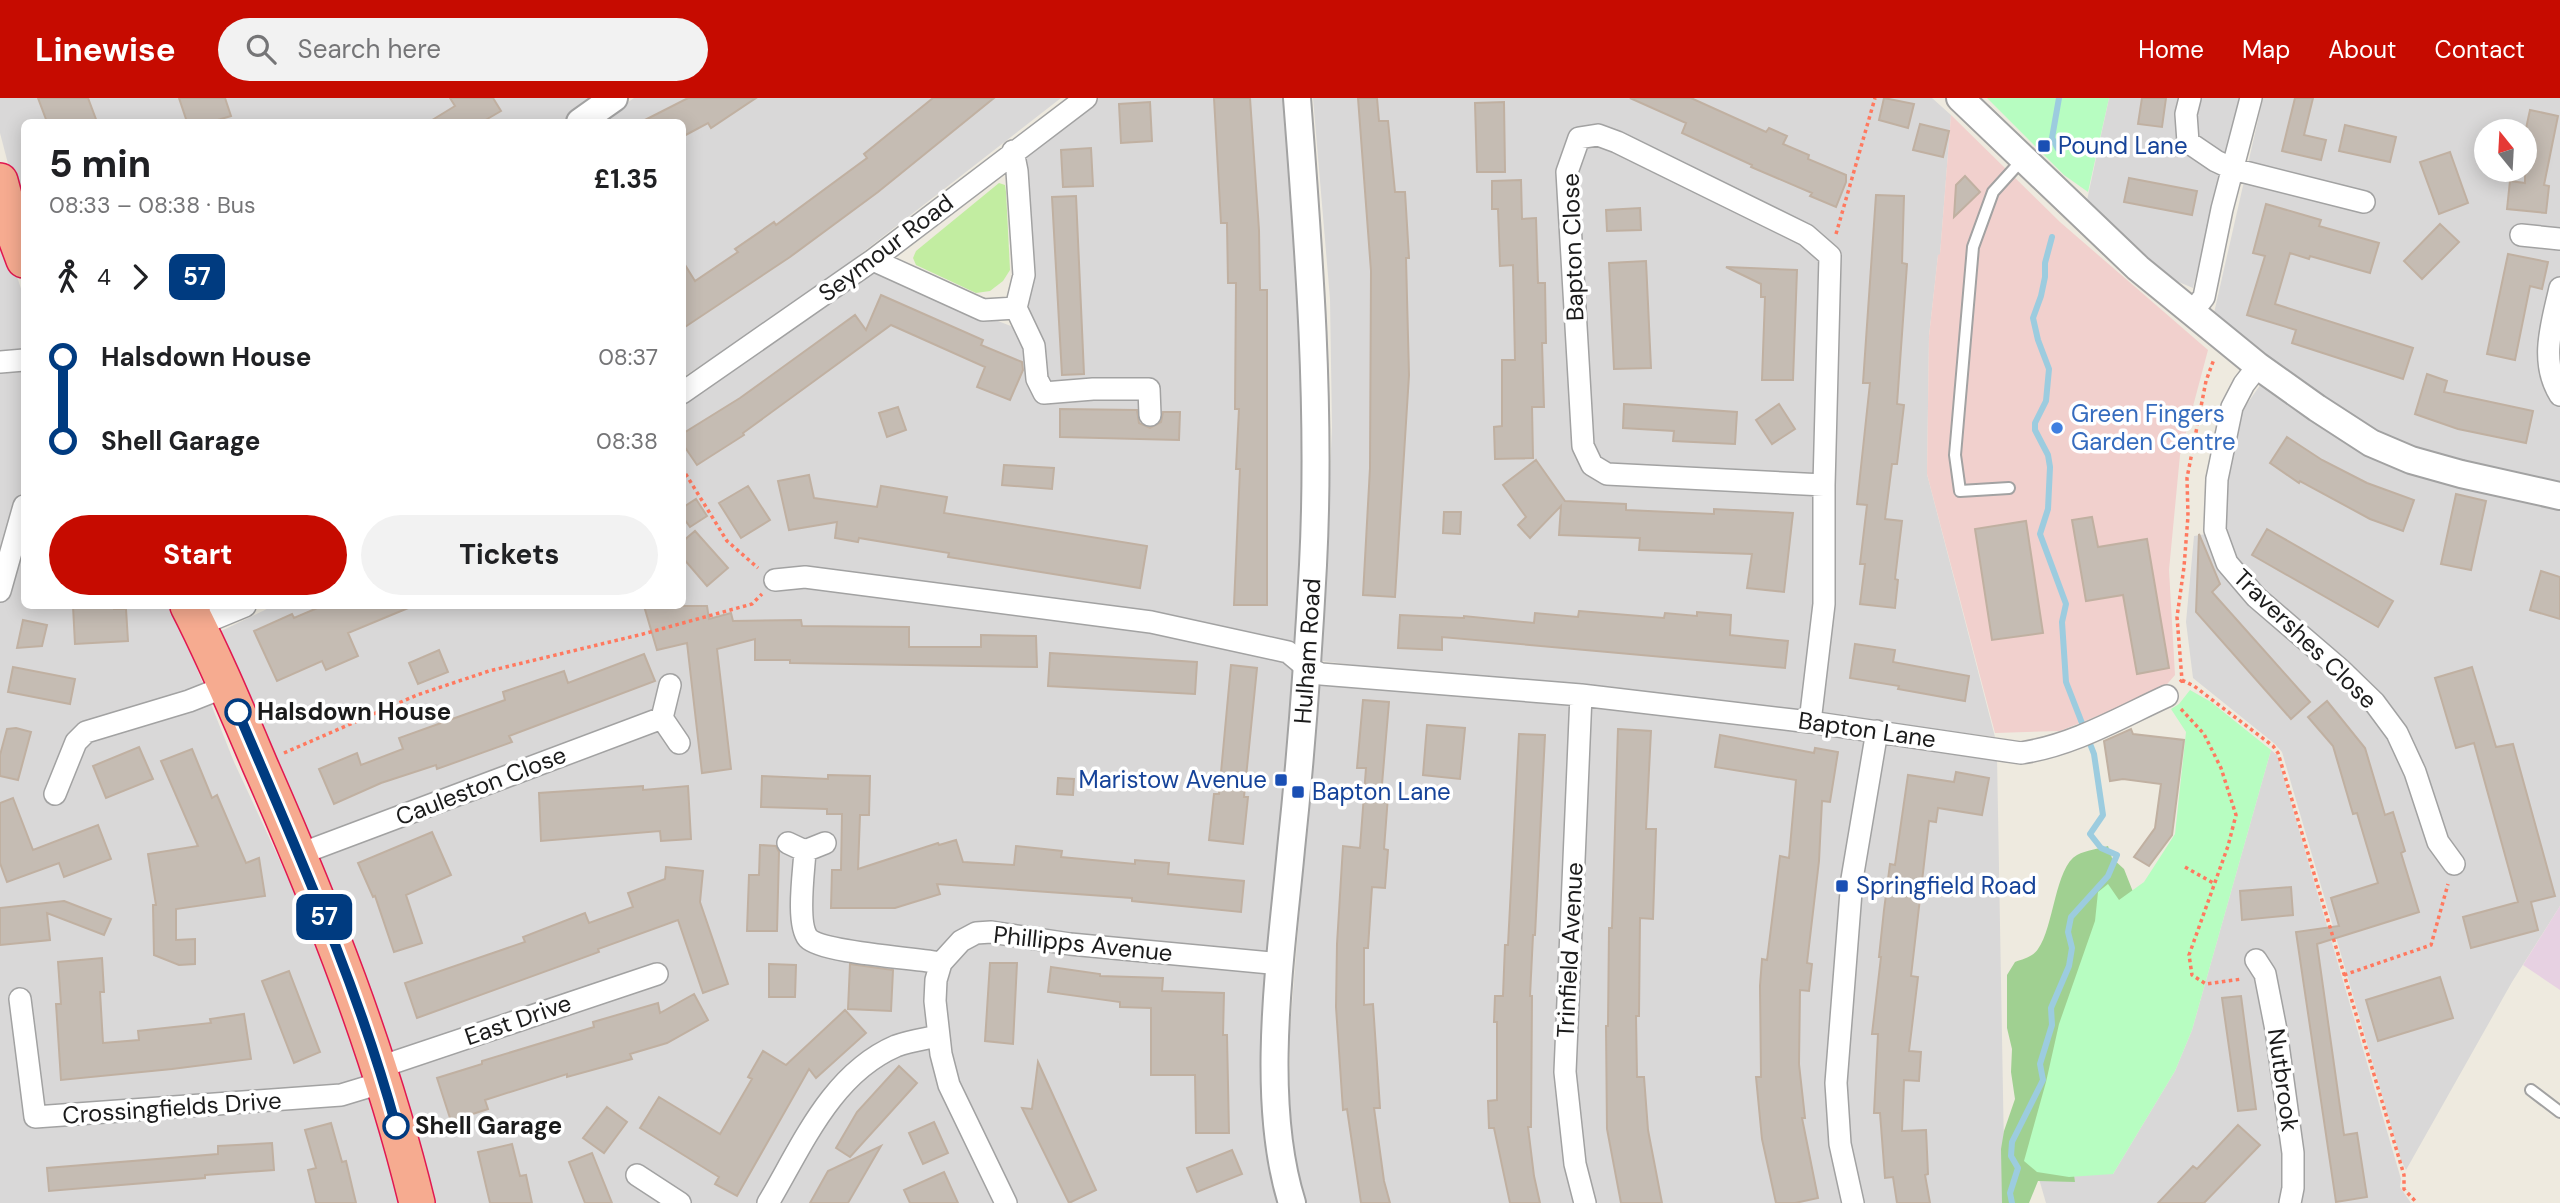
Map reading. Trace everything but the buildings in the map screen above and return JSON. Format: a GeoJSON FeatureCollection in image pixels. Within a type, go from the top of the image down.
{"type":"FeatureCollection","features":[{"type":"Feature","properties":{"kind":"highway"},"geometry":{"type":"LineString","coordinates":[[0,181],[13,233],[21,253]]}},
{"type":"Feature","properties":{"kind":"highway"},"geometry":{"type":"LineString","coordinates":[[194,615],[300,854],[382,1074],[417,1203]]}},
{"type":"Feature","properties":{"kind":"street"},"geometry":{"type":"LineString","coordinates":[[584,119],[614,98]]}},
{"type":"Feature","properties":{"kind":"street","name":"Seymour Road"},"geometry":{"type":"LineString","coordinates":[[686,390],[873,260],[1086,98]]}},
{"type":"Feature","properties":{"kind":"street","name":"Hulham Road"},"geometry":{"type":"LineString","coordinates":[[1292,1203],[1277,1119],[1275,1039],[1306,667],[1313,565],[1315,473],[1309,251],[1297,98]]}},
{"type":"Feature","properties":{"kind":"street"},"geometry":{"type":"LineString","coordinates":[[1960,98],[2138,268],[2258,366],[2371,443],[2411,460],[2560,496]]}},
{"type":"Feature","properties":{"kind":"street"},"geometry":{"type":"LineString","coordinates":[[2190,98],[2185,131],[2188,142],[2216,161],[2233,169],[2364,202]]}},
{"type":"Feature","properties":{"kind":"street"},"geometry":{"type":"LineString","coordinates":[[2193,311],[2204,297],[2222,209],[2251,98]]}},
{"type":"Feature","properties":{"kind":"street","name":"Bapton Close"},"geometry":{"type":"LineString","coordinates":[[1824,485],[1607,474],[1592,465],[1583,446],[1567,172],[1579,138],[1598,135],[1617,142],[1805,235],[1830,256]]}},
{"type":"Feature","properties":{"kind":"street"},"geometry":{"type":"LineString","coordinates":[[1013,151],[1017,171],[1024,275],[1016,308],[1034,346],[1037,379],[1044,393],[1093,389],[1149,389],[1150,415]]}},
{"type":"Feature","properties":{"kind":"street"},"geometry":{"type":"LineString","coordinates":[[2521,235],[2560,239]]}},
{"type":"Feature","properties":{"kind":"street"},"geometry":{"type":"LineString","coordinates":[[1810,722],[1824,604],[1830,256]]}},
{"type":"Feature","properties":{"kind":"street"},"geometry":{"type":"LineString","coordinates":[[873,260],[983,310],[1016,308]]}},
{"type":"Feature","properties":{"kind":"street"},"geometry":{"type":"LineString","coordinates":[[2560,288],[2549,339],[2548,363],[2560,395]]}},
{"type":"Feature","properties":{"kind":"street"},"geometry":{"type":"LineString","coordinates":[[0,362],[21,360]]}},
{"type":"Feature","properties":{"kind":"street","name":"Travershes Close"},"geometry":{"type":"LineString","coordinates":[[2258,366],[2244,384],[2232,407],[2217,479],[2215,530],[2227,563],[2256,597],[2374,702],[2398,733],[2415,772],[2438,842],[2454,864]]}},
{"type":"Feature","properties":{"kind":"street"},"geometry":{"type":"LineString","coordinates":[[0,591],[21,517]]}},
{"type":"Feature","properties":{"kind":"street"},"geometry":{"type":"LineString","coordinates":[[775,580],[805,578],[1152,622],[1288,652],[1306,667]]}},
{"type":"Feature","properties":{"kind":"street"},"geometry":{"type":"LineString","coordinates":[[194,615],[228,609]]}},
{"type":"Feature","properties":{"kind":"street","name":"Bapton Lane"},"geometry":{"type":"LineString","coordinates":[[1306,667],[1321,674],[1581,695],[1810,722],[2021,753],[2050,749],[2166,696]]}},
{"type":"Feature","properties":{"kind":"street"},"geometry":{"type":"LineString","coordinates":[[670,685],[662,718],[679,743]]}},
{"type":"Feature","properties":{"kind":"street"},"geometry":{"type":"LineString","coordinates":[[55,794],[76,742],[86,732],[227,687]]}},
{"type":"Feature","properties":{"kind":"street","name":"Trinfield Avenue"},"geometry":{"type":"LineString","coordinates":[[1581,695],[1565,1072],[1575,1164],[1585,1203]]}},
{"type":"Feature","properties":{"kind":"street","name":"Cauleston Close"},"geometry":{"type":"LineString","coordinates":[[300,854],[662,718]]}},
{"type":"Feature","properties":{"kind":"street"},"geometry":{"type":"LineString","coordinates":[[1853,1203],[1840,1144],[1836,1083],[1852,878],[1877,731]]}},
{"type":"Feature","properties":{"kind":"street"},"geometry":{"type":"LineString","coordinates":[[825,843],[796,847],[802,921],[808,937],[820,945],[942,962],[936,980],[935,1001],[938,1036],[950,1085],[1006,1203]]}},
{"type":"Feature","properties":{"kind":"street","name":"Phillipps Avenue"},"geometry":{"type":"LineString","coordinates":[[942,962],[961,941],[976,933],[991,932],[1070,944],[1281,964]]}},
{"type":"Feature","properties":{"kind":"street","name":"Nutbrook"},"geometry":{"type":"LineString","coordinates":[[2260,967],[2276,1030],[2293,1153],[2290,1203]]}},
{"type":"Feature","properties":{"kind":"street","name":"East Drive"},"geometry":{"type":"LineString","coordinates":[[382,1074],[657,974]]}},
{"type":"Feature","properties":{"kind":"street","name":"Crossingfields Drive"},"geometry":{"type":"LineString","coordinates":[[20,999],[35,1117],[341,1095],[382,1074]]}},
{"type":"Feature","properties":{"kind":"street"},"geometry":{"type":"LineString","coordinates":[[768,1203],[822,1111],[843,1084],[871,1061],[896,1046],[938,1036]]}},
{"type":"Feature","properties":{"kind":"street"},"geometry":{"type":"LineString","coordinates":[[637,1175],[680,1203]]}},
{"type":"Feature","properties":{"kind":"lane"},"geometry":{"type":"LineString","coordinates":[[2009,488],[1960,491],[1955,455],[1973,247],[1993,192],[2022,160]]}},
{"type":"Feature","properties":{"kind":"lane"},"geometry":{"type":"LineString","coordinates":[[2530,1090],[2560,1112]]}},
{"type":"Feature","properties":{"kind":"path"},"geometry":{"type":"LineString","coordinates":[[1830,256],[1875,98]]}},
{"type":"Feature","properties":{"kind":"path"},"geometry":{"type":"LineString","coordinates":[[2216,353],[2206,381],[2187,478],[2187,529],[2177,617],[2182,680],[2224,708],[2278,752],[2404,1175],[2404,1189],[2417,1203]]}},
{"type":"Feature","properties":{"kind":"path"},"geometry":{"type":"LineString","coordinates":[[260,764],[417,695],[489,671],[643,634],[752,604],[775,580],[750,563],[727,541],[686,474]]}},
{"type":"Feature","properties":{"kind":"path"},"geometry":{"type":"LineString","coordinates":[[2166,696],[2204,734],[2221,768],[2236,815],[2228,846],[2189,955],[2192,975],[2206,984],[2260,967]]}},
{"type":"Feature","properties":{"kind":"path"},"geometry":{"type":"LineString","coordinates":[[2344,975],[2431,945],[2454,864]]}},
{"type":"Feature","properties":{"kind":"path"},"geometry":{"type":"LineString","coordinates":[[2185,867],[2215,884]]}},
{"type":"Feature","properties":{"kind":"shaded area"},"geometry":{"type":"Polygon","coordinates":[[[0,98],[598,98],[566,119],[21,119],[21,214],[0,133],[0,98]]]}},
{"type":"Feature","properties":{"kind":"shaded area"},"geometry":{"type":"Polygon","coordinates":[[[634,98],[1061,98],[831,277],[773,319],[686,375],[686,119],[604,119],[634,98]]]}},
{"type":"Feature","properties":{"kind":"shaded area"},"geometry":{"type":"Polygon","coordinates":[[[1098,98],[1286,98],[1301,276],[1306,478],[1301,628],[1287,737],[1274,897],[1281,1203],[430,1203],[219,632],[267,609],[686,609],[686,401],[726,376],[871,272],[1029,333],[1025,152],[1098,98]]]}},
{"type":"Feature","properties":{"kind":"shaded area"},"geometry":{"type":"Polygon","coordinates":[[[1313,98],[1932,98],[1951,115],[1940,255],[1929,336],[1927,474],[1995,737],[1771,708],[1468,679],[1322,661],[1332,427],[1330,299],[1313,98]]]}},
{"type":"Feature","properties":{"kind":"shaded area"},"geometry":{"type":"Polygon","coordinates":[[[2109,98],[2239,98],[2193,288],[2169,278],[2086,205],[2109,98]]]}},
{"type":"Feature","properties":{"kind":"shaded area"},"geometry":{"type":"Polygon","coordinates":[[[2263,98],[2560,98],[2560,483],[2440,458],[2393,439],[2351,417],[2280,367],[2214,313],[2263,98]]]}},
{"type":"Feature","properties":{"kind":"shaded area","name":"Green Fingers Garden Centre"},"geometry":{"type":"Polygon","coordinates":[[[1951,115],[2060,222],[2208,350],[2180,455],[2169,570],[2175,675],[2162,690],[2060,731],[1995,733],[1927,474],[1929,336],[1940,254],[1951,115]]]}},
{"type":"Feature","properties":{"kind":"shaded area"},"geometry":{"type":"Polygon","coordinates":[[[0,224],[21,289],[21,609],[173,609],[234,762],[358,1029],[405,1203],[0,1203],[0,224]]]}},
{"type":"Feature","properties":{"kind":"shaded area"},"geometry":{"type":"Polygon","coordinates":[[[2263,381],[2287,400],[2560,508],[2560,906],[2512,982],[2406,1170],[2282,752],[2193,678],[2186,622],[2194,536],[2224,531],[2223,500],[2242,411],[2263,381]]]}},
{"type":"Feature","properties":{"kind":"shaded area"},"geometry":{"type":"Polygon","coordinates":[[[1318,683],[1663,712],[1997,756],[2007,1203],[1306,1203],[1299,1181],[1290,1115],[1290,1029],[1318,683]]]}},
{"type":"Feature","properties":{"kind":"shaded area"},"geometry":{"type":"Polygon","coordinates":[[[2271,750],[2277,755],[2401,1179],[2400,1187],[2411,1203],[2046,1203],[2037,1172],[2113,1174],[2175,1071],[2192,1030],[2271,750]]]}},
{"type":"Feature","properties":{"kind":"shaded area"},"geometry":{"type":"Polygon","coordinates":[[[2560,906],[2560,990],[2523,965],[2560,906]]]}},
{"type":"Feature","properties":{"kind":"green space"},"geometry":{"type":"Polygon","coordinates":[[[1987,98],[2109,98],[2088,192],[2064,175],[1987,98]]]}},
{"type":"Feature","properties":{"kind":"green space"},"geometry":{"type":"Polygon","coordinates":[[[999,183],[1005,185],[1006,192],[1010,270],[1003,281],[990,291],[976,293],[916,265],[913,258],[916,251],[999,183]]]}},
{"type":"Feature","properties":{"kind":"green space"},"geometry":{"type":"Polygon","coordinates":[[[2190,690],[2211,702],[2271,750],[2192,1030],[2175,1071],[2113,1174],[2069,1177],[2037,1172],[2024,1161],[2059,1024],[2095,921],[2098,892],[2108,884],[2119,900],[2144,882],[2175,834],[2186,732],[2171,709],[2179,704],[2190,690]]]}},
{"type":"Feature","properties":{"kind":"green space"},"geometry":{"type":"Polygon","coordinates":[[[2108,846],[2112,858],[2124,869],[2137,902],[2073,1168],[2075,1182],[2038,1181],[2029,1203],[2002,1203],[2001,1149],[2015,1099],[2011,1072],[2012,1049],[2007,1028],[2007,975],[2015,962],[2031,956],[2038,949],[2048,927],[2059,884],[2070,862],[2081,853],[2108,846]]]}},
{"type":"Feature","properties":{"kind":"waterway"},"geometry":{"type":"LineString","coordinates":[[2058,149],[2052,138],[2059,98]]}},
{"type":"Feature","properties":{"kind":"waterway"},"geometry":{"type":"LineString","coordinates":[[2012,1203],[2010,1193],[2018,1168],[2011,1156],[2012,1142],[2043,1080],[2040,1064],[2052,1025],[2051,1008],[2069,966],[2072,948],[2068,932],[2071,917],[2108,876],[2117,855],[2101,848],[2090,834],[2103,815],[2094,754],[2066,682],[2062,622],[2066,604],[2040,534],[2048,509],[2050,467],[2048,455],[2035,430],[2035,423],[2046,401],[2049,369],[2033,318],[2041,296],[2045,263],[2052,237]]}},
{"type":"Feature","properties":{"kind":"bus line","name":"57"},"geometry":{"type":"LineString","coordinates":[[238,712],[300,854],[350,983],[380,1067],[396,1126]]}},
{"type":"Feature","properties":{"kind":"place","name":"Pound Lane"},"geometry":{"type":"Point","coordinates":[2044,146]}},
{"type":"Feature","properties":{"kind":"place","name":"Green Fingers Garden Centre"},"geometry":{"type":"Point","coordinates":[2057,428]}},
{"type":"Feature","properties":{"kind":"place","name":"Halsdown House"},"geometry":{"type":"Point","coordinates":[238,712]}},
{"type":"Feature","properties":{"kind":"place","name":"Maristow Avenue"},"geometry":{"type":"Point","coordinates":[1281,780]}},
{"type":"Feature","properties":{"kind":"place","name":"Bapton Lane"},"geometry":{"type":"Point","coordinates":[1298,792]}},
{"type":"Feature","properties":{"kind":"place","name":"Springfield Road"},"geometry":{"type":"Point","coordinates":[1842,886]}},
{"type":"Feature","properties":{"kind":"place","name":"Shell Garage"},"geometry":{"type":"Point","coordinates":[396,1126]}}]}
